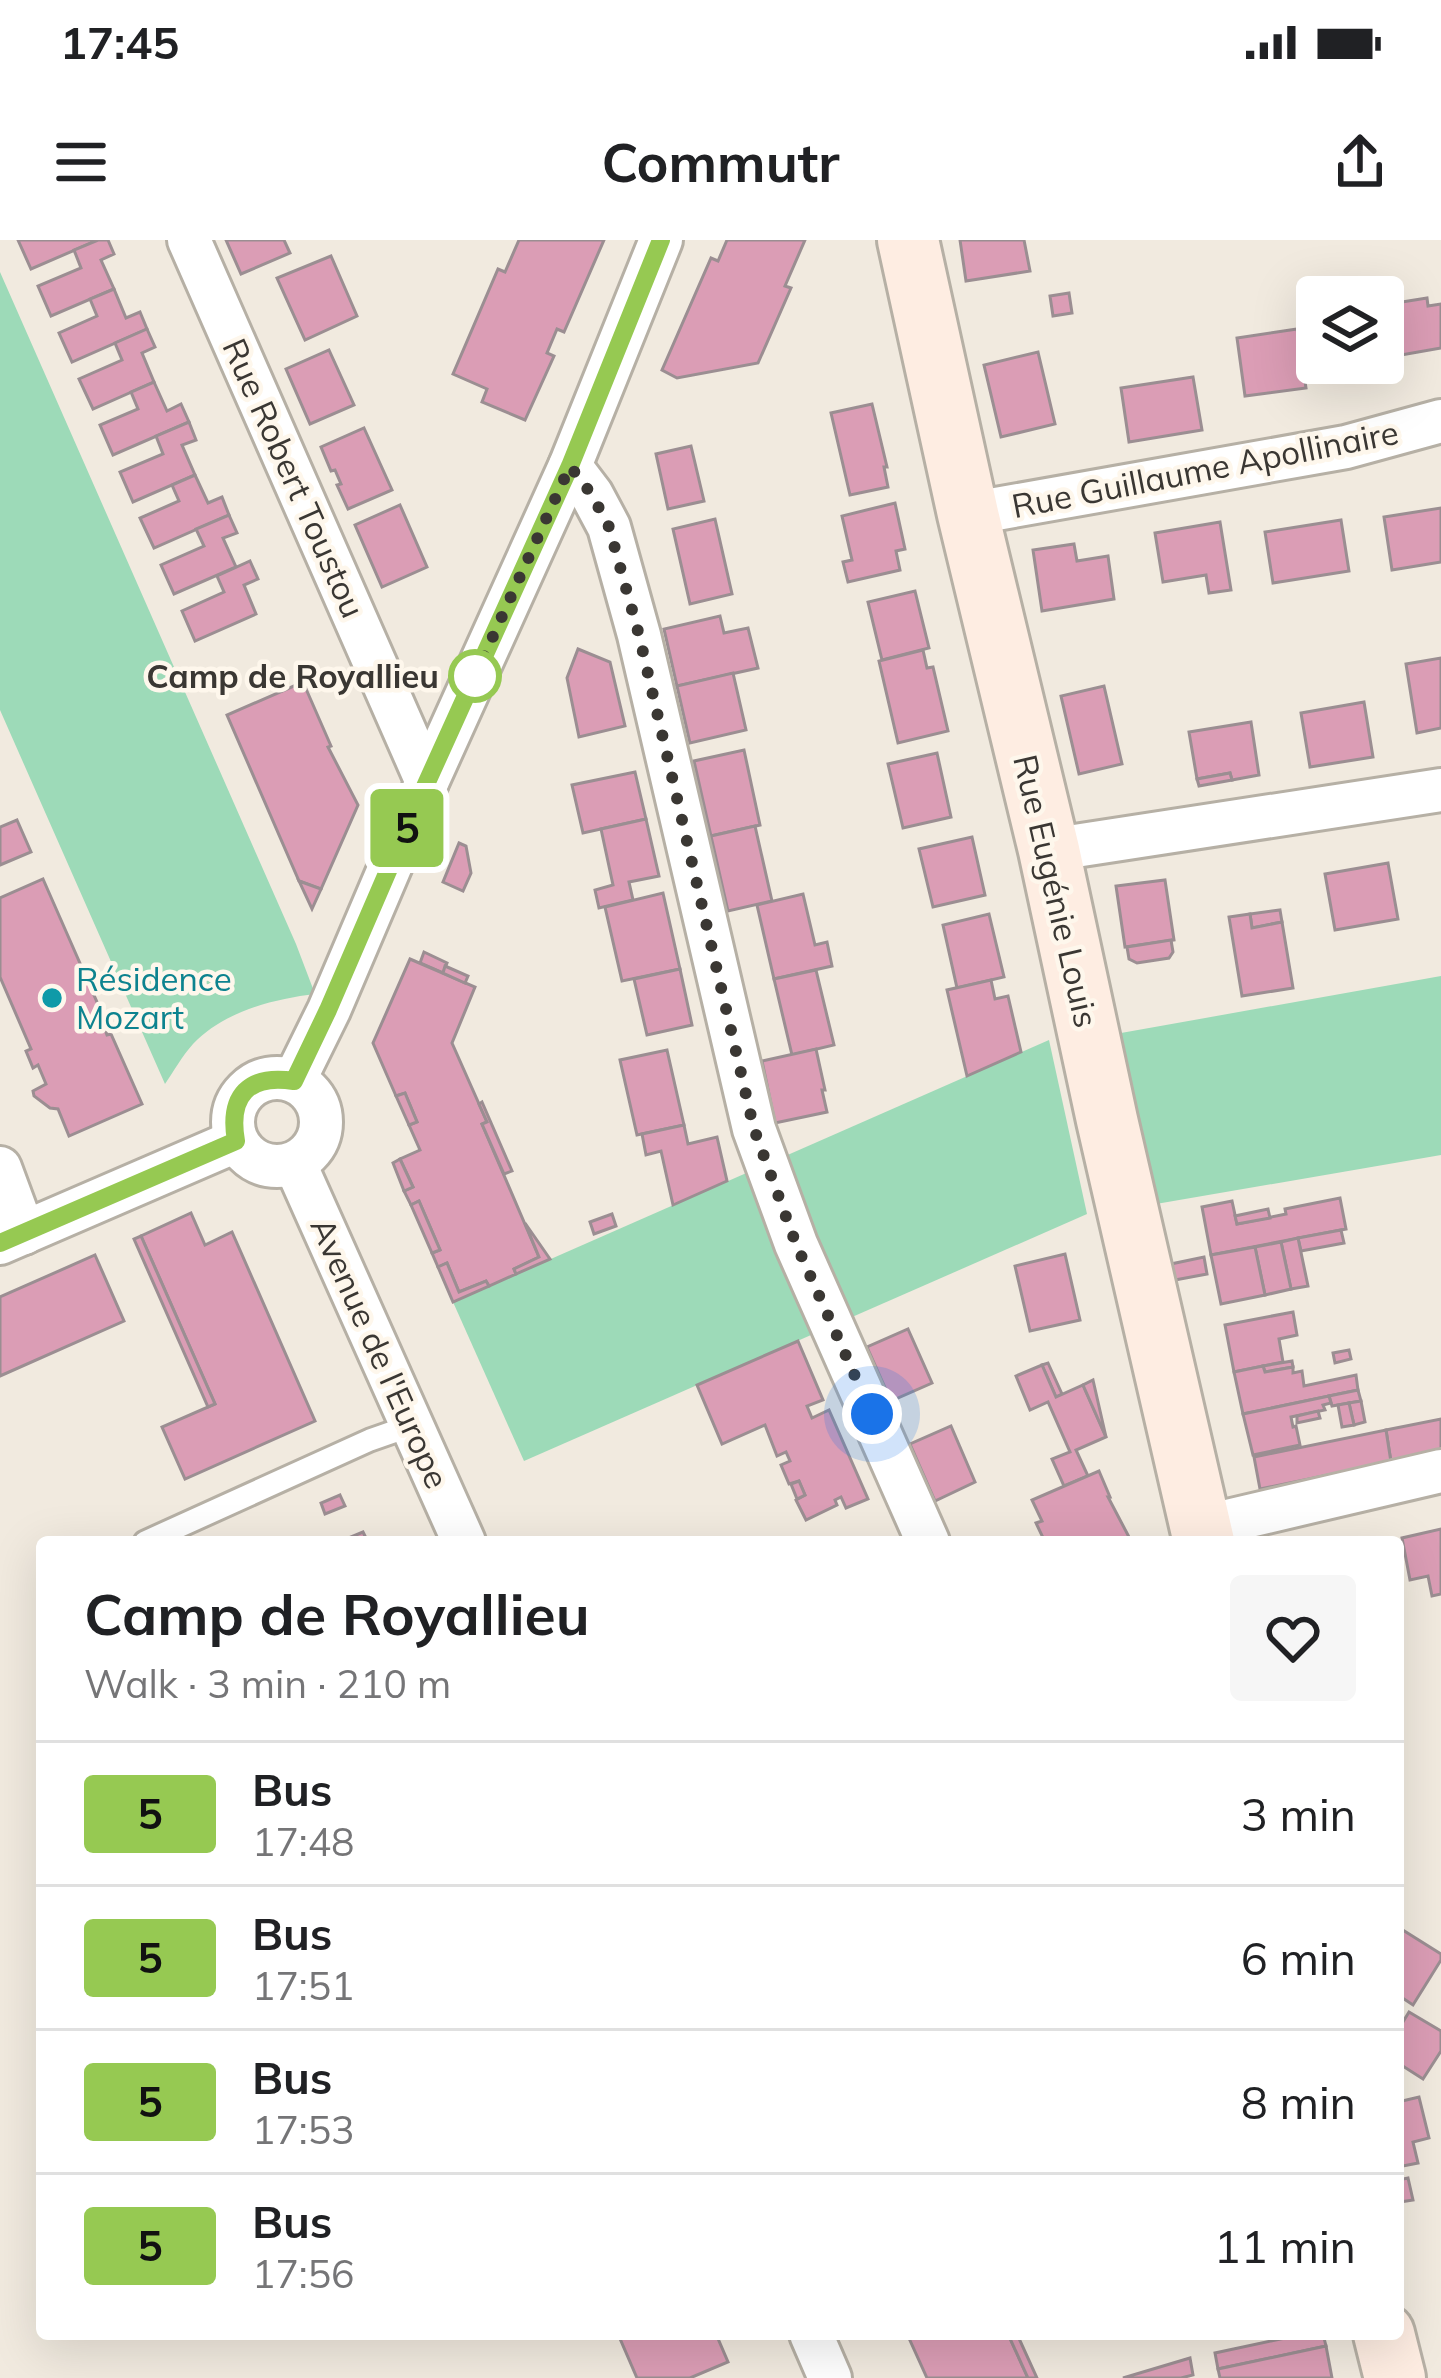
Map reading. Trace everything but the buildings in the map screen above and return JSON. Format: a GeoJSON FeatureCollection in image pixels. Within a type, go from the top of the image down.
{"type":"FeatureCollection","features":[{"type":"Feature","properties":{"kind":"street","name":"Rue Robert Toustou"},"geometry":{"type":"LineString","coordinates":[[189,240],[427,782]]}},
{"type":"Feature","properties":{"kind":"street"},"geometry":{"type":"LineString","coordinates":[[294,1081],[570,466],[661,240]]}},
{"type":"Feature","properties":{"kind":"street","name":"Rue Eugénie Louis"},"geometry":{"type":"LineString","coordinates":[[908,240],[1203,1535]]}},
{"type":"Feature","properties":{"kind":"street","name":"Rue Guillaume Apollinaire"},"geometry":{"type":"LineString","coordinates":[[968,514],[1346,447],[1441,421]]}},
{"type":"Feature","properties":{"kind":"street"},"geometry":{"type":"LineString","coordinates":[[570,466],[601,511],[615,548],[754,1129],[796,1244],[925,1536]]}},
{"type":"Feature","properties":{"kind":"street"},"geometry":{"type":"LineString","coordinates":[[1049,850],[1441,790]]}},
{"type":"Feature","properties":{"kind":"street"},"geometry":{"type":"LineString","coordinates":[[274,1078],[294,1081],[311,1093],[321,1111],[321,1132],[312,1151],[295,1164],[272,1167],[250,1159],[236,1141],[232,1120],[238,1100],[253,1084],[274,1078]]}},
{"type":"Feature","properties":{"kind":"street"},"geometry":{"type":"LineString","coordinates":[[0,1168],[12,1238],[236,1141]]}},
{"type":"Feature","properties":{"kind":"street","name":"Avenue de l'Europe"},"geometry":{"type":"LineString","coordinates":[[295,1164],[461,1536]]}},
{"type":"Feature","properties":{"kind":"street"},"geometry":{"type":"LineString","coordinates":[[1203,1535],[1441,1471]]}},
{"type":"Feature","properties":{"kind":"street"},"geometry":{"type":"LineString","coordinates":[[814,2340],[830,2378]]}},
{"type":"Feature","properties":{"kind":"street"},"geometry":{"type":"LineString","coordinates":[[1386,2340],[1395,2378]]}},
{"type":"Feature","properties":{"kind":"lane"},"geometry":{"type":"LineString","coordinates":[[158,1536],[413,1425]]}},
{"type":"Feature","properties":{"kind":"green space"},"geometry":{"type":"Polygon","coordinates":[[[0,272],[315,994],[282,999],[219,1023],[193,1044],[165,1084],[0,710],[0,272]]]}},
{"type":"Feature","properties":{"kind":"green space"},"geometry":{"type":"Polygon","coordinates":[[[1441,976],[1441,1155],[1156,1204],[1121,1033],[1441,976]]]}},
{"type":"Feature","properties":{"kind":"green space"},"geometry":{"type":"Polygon","coordinates":[[[1049,1040],[1087,1214],[524,1461],[453,1302],[1049,1040]]]}},
{"type":"Feature","properties":{"kind":"bus line","name":"5"},"geometry":{"type":"LineString","coordinates":[[0,1243],[236,1141],[232,1120],[238,1100],[253,1084],[274,1078],[294,1081],[570,466],[661,240]]}},
{"type":"Feature","properties":{"kind":"place","name":"Camp de Royallieu"},"geometry":{"type":"Point","coordinates":[475,676]}},
{"type":"Feature","properties":{"kind":"place","name":"Résidence Mozart"},"geometry":{"type":"Point","coordinates":[52,998]}},
{"type":"Feature","properties":{"kind":"route"},"geometry":{"type":"LineString","coordinates":[[475,676],[570,466],[609,527],[639,635],[754,1129],[796,1244],[872,1414]]}}]}
